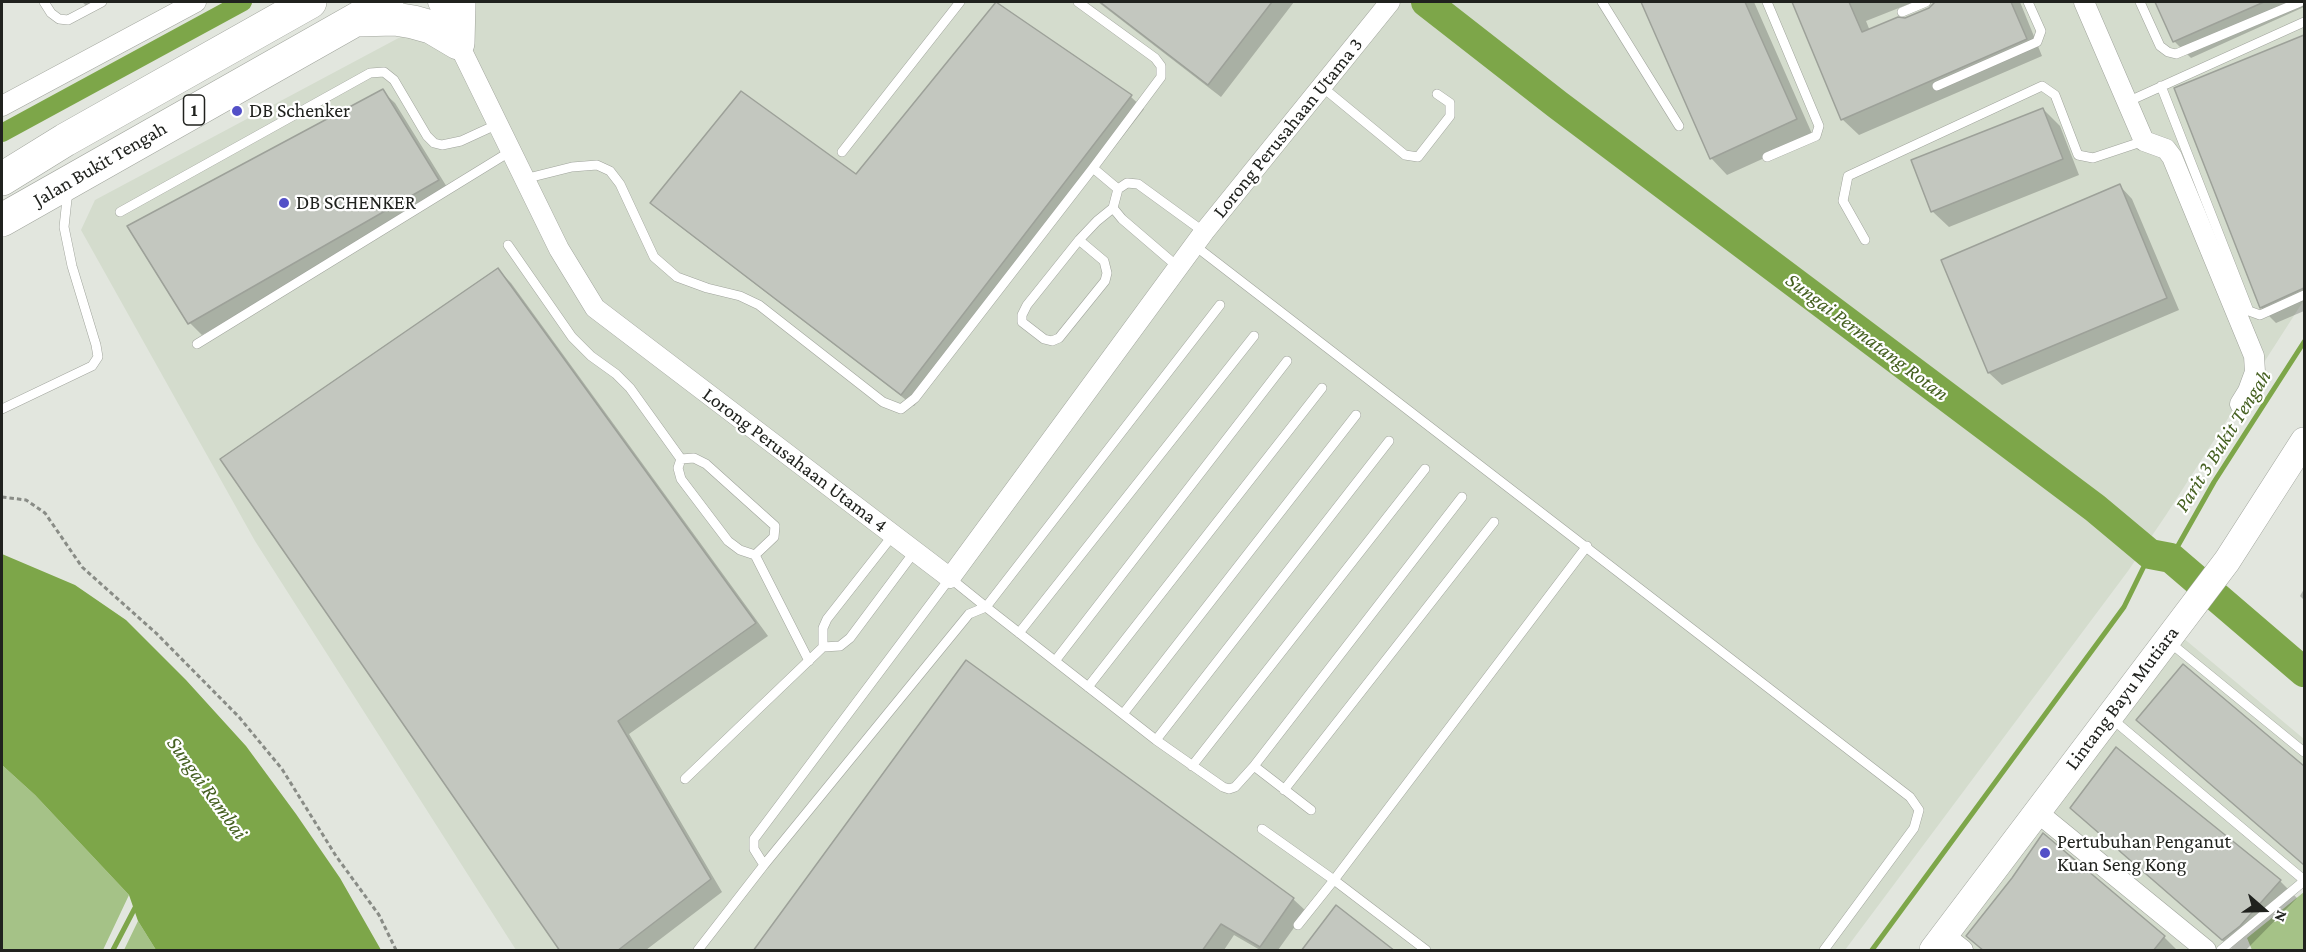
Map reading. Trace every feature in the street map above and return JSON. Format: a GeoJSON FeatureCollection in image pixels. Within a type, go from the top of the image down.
{"type":"FeatureCollection","features":[{"type":"Feature","properties":{"kind":"highway","name":"Jalan Bukit Tengah"},"geometry":{"type":"LineString","coordinates":[[2,179],[65,140],[310,2]]}},
{"type":"Feature","properties":{"kind":"highway","name":"Jalan Bukit Tengah"},"geometry":{"type":"LineString","coordinates":[[2,220],[387,2]]}},
{"type":"Feature","properties":{"kind":"highway"},"geometry":{"type":"LineString","coordinates":[[354,20],[394,19],[413,22],[431,27],[458,43],[459,2]]}},
{"type":"Feature","properties":{"kind":"street"},"geometry":{"type":"LineString","coordinates":[[2,106],[196,2]]}},
{"type":"Feature","properties":{"kind":"street","name":"Lorong Perusahaan Utama 4"},"geometry":{"type":"LineString","coordinates":[[438,2],[559,249],[595,308],[950,578]]}},
{"type":"Feature","properties":{"kind":"street","name":"Lorong Perusahaan Utama 3"},"geometry":{"type":"LineString","coordinates":[[1191,250],[1390,2]]}},
{"type":"Feature","properties":{"kind":"street"},"geometry":{"type":"LineString","coordinates":[[2084,2],[2144,141],[2166,149],[2172,157],[2254,356],[2255,372],[2240,404]]}},
{"type":"Feature","properties":{"kind":"street"},"geometry":{"type":"LineString","coordinates":[[950,578],[1191,250]]}},
{"type":"Feature","properties":{"kind":"street","name":"Lintang Bayu Mutiara"},"geometry":{"type":"LineString","coordinates":[[1947,945],[2037,812],[2227,561],[2304,441]]}},
{"type":"Feature","properties":{"kind":"street"},"geometry":{"type":"LineString","coordinates":[[2037,812],[2206,951]]}},
{"type":"Feature","properties":{"kind":"lane"},"geometry":{"type":"LineString","coordinates":[[44,2],[51,13],[59,19],[68,20],[102,2]]}},
{"type":"Feature","properties":{"kind":"lane"},"geometry":{"type":"LineString","coordinates":[[842,152],[960,2]]}},
{"type":"Feature","properties":{"kind":"lane"},"geometry":{"type":"LineString","coordinates":[[524,179],[572,167],[597,165],[610,171],[620,184],[654,257],[677,277],[707,288],[740,296],[759,305],[883,402],[901,409],[915,398],[1161,77],[1161,66],[1155,58],[1078,2]]}},
{"type":"Feature","properties":{"kind":"lane"},"geometry":{"type":"LineString","coordinates":[[1602,2],[1679,126]]}},
{"type":"Feature","properties":{"kind":"lane"},"geometry":{"type":"LineString","coordinates":[[1767,2],[1819,126],[1816,136],[1767,157]]}},
{"type":"Feature","properties":{"kind":"lane"},"geometry":{"type":"LineString","coordinates":[[1902,12],[1926,2]]}},
{"type":"Feature","properties":{"kind":"lane"},"geometry":{"type":"LineString","coordinates":[[1937,86],[2037,42],[2040,31],[2028,2]]}},
{"type":"Feature","properties":{"kind":"lane"},"geometry":{"type":"LineString","coordinates":[[2140,2],[2160,46],[2176,54],[2300,2]]}},
{"type":"Feature","properties":{"kind":"lane"},"geometry":{"type":"LineString","coordinates":[[2127,102],[2304,22]]}},
{"type":"Feature","properties":{"kind":"lane"},"geometry":{"type":"LineString","coordinates":[[120,212],[370,73],[384,72],[394,80],[427,136],[434,143],[442,145],[461,141],[498,124]]}},
{"type":"Feature","properties":{"kind":"lane"},"geometry":{"type":"LineString","coordinates":[[1321,86],[1405,155],[1418,158],[1450,116],[1450,103],[1437,94]]}},
{"type":"Feature","properties":{"kind":"lane"},"geometry":{"type":"LineString","coordinates":[[1865,240],[1843,201],[1848,176],[2042,86],[2055,95],[2078,155],[2093,158],[2144,141]]}},
{"type":"Feature","properties":{"kind":"lane"},"geometry":{"type":"LineString","coordinates":[[2161,86],[2249,311],[2260,315],[2304,295]]}},
{"type":"Feature","properties":{"kind":"lane"},"geometry":{"type":"LineString","coordinates":[[197,344],[511,151]]}},
{"type":"Feature","properties":{"kind":"lane"},"geometry":{"type":"LineString","coordinates":[[1093,168],[1118,189]]}},
{"type":"Feature","properties":{"kind":"lane"},"geometry":{"type":"LineString","coordinates":[[2,409],[92,366],[98,357],[72,266],[64,227],[69,182]]}},
{"type":"Feature","properties":{"kind":"lane"},"geometry":{"type":"LineString","coordinates":[[1079,240],[1104,261],[1107,273],[1105,281],[1059,338],[1052,341],[1044,339],[1022,322],[1022,315],[1027,305],[1079,240],[1113,208],[1118,189],[1126,183],[1138,184],[1191,250]]}},
{"type":"Feature","properties":{"kind":"lane"},"geometry":{"type":"LineString","coordinates":[[1113,208],[1122,219],[1191,250],[1587,546],[1910,797],[1919,810],[1914,828],[1824,951]]}},
{"type":"Feature","properties":{"kind":"lane"},"geometry":{"type":"LineString","coordinates":[[508,245],[572,337],[630,388],[681,459]]}},
{"type":"Feature","properties":{"kind":"lane"},"geometry":{"type":"LineString","coordinates":[[698,951],[764,865],[959,625],[969,614],[986,607],[1220,305]]}},
{"type":"Feature","properties":{"kind":"lane"},"geometry":{"type":"LineString","coordinates":[[1019,633],[1254,336]]}},
{"type":"Feature","properties":{"kind":"lane"},"geometry":{"type":"LineString","coordinates":[[1055,661],[1287,361]]}},
{"type":"Feature","properties":{"kind":"lane"},"geometry":{"type":"LineString","coordinates":[[1088,687],[1322,388]]}},
{"type":"Feature","properties":{"kind":"lane"},"geometry":{"type":"LineString","coordinates":[[1123,714],[1356,415]]}},
{"type":"Feature","properties":{"kind":"lane"},"geometry":{"type":"LineString","coordinates":[[1156,740],[1389,441]]}},
{"type":"Feature","properties":{"kind":"lane"},"geometry":{"type":"LineString","coordinates":[[681,459],[694,458],[706,464],[775,526],[774,537],[755,555]]}},
{"type":"Feature","properties":{"kind":"lane"},"geometry":{"type":"LineString","coordinates":[[681,459],[678,468],[681,479],[728,541],[740,550],[755,555],[809,661]]}},
{"type":"Feature","properties":{"kind":"lane"},"geometry":{"type":"LineString","coordinates":[[1192,766],[1425,469]]}},
{"type":"Feature","properties":{"kind":"lane"},"geometry":{"type":"LineString","coordinates":[[764,865],[754,849],[754,839],[950,578],[1156,740],[1229,789],[1235,787],[1254,766],[1462,497]]}},
{"type":"Feature","properties":{"kind":"lane"},"geometry":{"type":"LineString","coordinates":[[1284,790],[1494,522]]}},
{"type":"Feature","properties":{"kind":"lane"},"geometry":{"type":"LineString","coordinates":[[823,647],[823,628],[827,619],[893,535]]}},
{"type":"Feature","properties":{"kind":"lane"},"geometry":{"type":"LineString","coordinates":[[1298,925],[1587,546]]}},
{"type":"Feature","properties":{"kind":"lane"},"geometry":{"type":"LineString","coordinates":[[685,778],[823,647],[840,646],[850,638],[915,551]]}},
{"type":"Feature","properties":{"kind":"lane"},"geometry":{"type":"LineString","coordinates":[[2166,640],[2304,752]]}},
{"type":"Feature","properties":{"kind":"lane"},"geometry":{"type":"LineString","coordinates":[[2109,716],[2304,881],[2221,951]]}},
{"type":"Feature","properties":{"kind":"lane"},"geometry":{"type":"LineString","coordinates":[[1254,766],[1311,810]]}},
{"type":"Feature","properties":{"kind":"lane"},"geometry":{"type":"LineString","coordinates":[[1262,829],[1334,880],[1426,951]]}},
{"type":"Feature","properties":{"kind":"path"},"geometry":{"type":"LineString","coordinates":[[2,497],[26,500],[45,513],[82,567],[156,633],[239,717],[282,769],[336,856],[379,915],[396,951]]}},
{"type":"Feature","properties":{"kind":"shaded area"},"geometry":{"type":"Polygon","coordinates":[[[466,2],[2304,2],[2304,300],[2128,571],[1845,950],[516,950],[255,541],[81,230],[95,200],[466,2]]]}},
{"type":"Feature","properties":{"kind":"shaded area"},"geometry":{"type":"Polygon","coordinates":[[[2182,637],[2304,739],[2304,885],[2225,950],[1946,950],[2182,637]]]}},
{"type":"Feature","properties":{"kind":"shaded area"},"geometry":{"type":"Polygon","coordinates":[[[2,765],[35,795],[129,895],[103,950],[2,950],[2,765]]]}},
{"type":"Feature","properties":{"kind":"shaded area"},"geometry":{"type":"Polygon","coordinates":[[[2304,892],[2304,950],[2252,950],[2247,938],[2304,892]]]}},
{"type":"Feature","properties":{"kind":"shaded area"},"geometry":{"type":"Polygon","coordinates":[[[138,921],[156,950],[124,950],[138,921]]]}},
{"type":"Feature","properties":{"kind":"water","name":"Sungai Rambai"},"geometry":{"type":"Polygon","coordinates":[[[2,554],[75,585],[126,620],[186,680],[246,746],[296,814],[340,878],[381,950],[156,950],[138,921],[129,895],[35,795],[2,765],[2,554]]]}},
{"type":"Feature","properties":{"kind":"building"},"geometry":{"type":"Polygon","coordinates":[[[996,2],[1132,95],[901,395],[650,203],[741,91],[856,174],[996,2]]]}},
{"type":"Feature","properties":{"kind":"building"},"geometry":{"type":"Polygon","coordinates":[[[1100,2],[1272,2],[1208,85],[1100,2]]]}},
{"type":"Feature","properties":{"kind":"building"},"geometry":{"type":"Polygon","coordinates":[[[1641,2],[1745,2],[1797,119],[1710,159],[1641,2]]]}},
{"type":"Feature","properties":{"kind":"building"},"geometry":{"type":"Polygon","coordinates":[[[1792,2],[1849,2],[1862,32],[1898,17],[1905,18],[1929,8],[1935,2],[2011,2],[2027,39],[1841,120],[1792,2]]]}},
{"type":"Feature","properties":{"kind":"building"},"geometry":{"type":"Polygon","coordinates":[[[2155,2],[2264,2],[2173,42],[2155,2]]]}},
{"type":"Feature","properties":{"kind":"building"},"geometry":{"type":"Polygon","coordinates":[[[2304,35],[2304,288],[2260,308],[2174,88],[2304,35]]]}},
{"type":"Feature","properties":{"kind":"building","name":"DB SCHENKER"},"geometry":{"type":"Polygon","coordinates":[[[383,89],[439,180],[188,324],[127,226],[383,89]]]}},
{"type":"Feature","properties":{"kind":"building"},"geometry":{"type":"Polygon","coordinates":[[[2043,108],[2063,159],[1931,212],[1911,160],[2043,108]]]}},
{"type":"Feature","properties":{"kind":"building"},"geometry":{"type":"Polygon","coordinates":[[[2120,184],[2167,298],[1988,373],[1941,260],[2120,184]]]}},
{"type":"Feature","properties":{"kind":"building"},"geometry":{"type":"Polygon","coordinates":[[[498,268],[756,623],[618,721],[711,879],[617,951],[560,951],[220,459],[498,268]]]}},
{"type":"Feature","properties":{"kind":"building"},"geometry":{"type":"Polygon","coordinates":[[[966,660],[1294,898],[1260,947],[1221,924],[1202,951],[753,951],[966,660]]]}},
{"type":"Feature","properties":{"kind":"building"},"geometry":{"type":"Polygon","coordinates":[[[2183,664],[2304,766],[2304,865],[2136,720],[2183,664]]]}},
{"type":"Feature","properties":{"kind":"building"},"geometry":{"type":"Polygon","coordinates":[[[2116,747],[2281,880],[2240,926],[2222,940],[2070,808],[2116,747]]]}},
{"type":"Feature","properties":{"kind":"building"},"geometry":{"type":"Polygon","coordinates":[[[2043,833],[2165,936],[2153,951],[1984,951],[1966,936],[2012,878],[2043,833]]]}},
{"type":"Feature","properties":{"kind":"building"},"geometry":{"type":"Polygon","coordinates":[[[1336,905],[1395,951],[1301,951],[1336,905]]]}},
{"type":"Feature","properties":{"kind":"waterway"},"geometry":{"type":"LineString","coordinates":[[2,133],[243,2]]}},
{"type":"Feature","properties":{"kind":"waterway","name":"Sungai Permatang Rotan"},"geometry":{"type":"LineString","coordinates":[[1426,2],[1558,105],[2095,508],[2150,554],[2171,558],[2304,672]]}},
{"type":"Feature","properties":{"kind":"waterway","name":"Parit 3 Bukit Tengah"},"geometry":{"type":"LineString","coordinates":[[2171,558],[2214,482],[2304,342]]}},
{"type":"Feature","properties":{"kind":"waterway"},"geometry":{"type":"LineString","coordinates":[[1872,950],[2124,607],[2150,554]]}},
{"type":"Feature","properties":{"kind":"waterway"},"geometry":{"type":"LineString","coordinates":[[113,950],[137,904]]}},
{"type":"Feature","properties":{"kind":"place","name":"DB Schenker"},"geometry":{"type":"Point","coordinates":[237,111]}},
{"type":"Feature","properties":{"kind":"place","name":"DB SCHENKER"},"geometry":{"type":"Point","coordinates":[284,203]}},
{"type":"Feature","properties":{"kind":"place","name":"Pertubuhan Penganut Kuan Seng Kong"},"geometry":{"type":"Point","coordinates":[2045,853]}}]}
